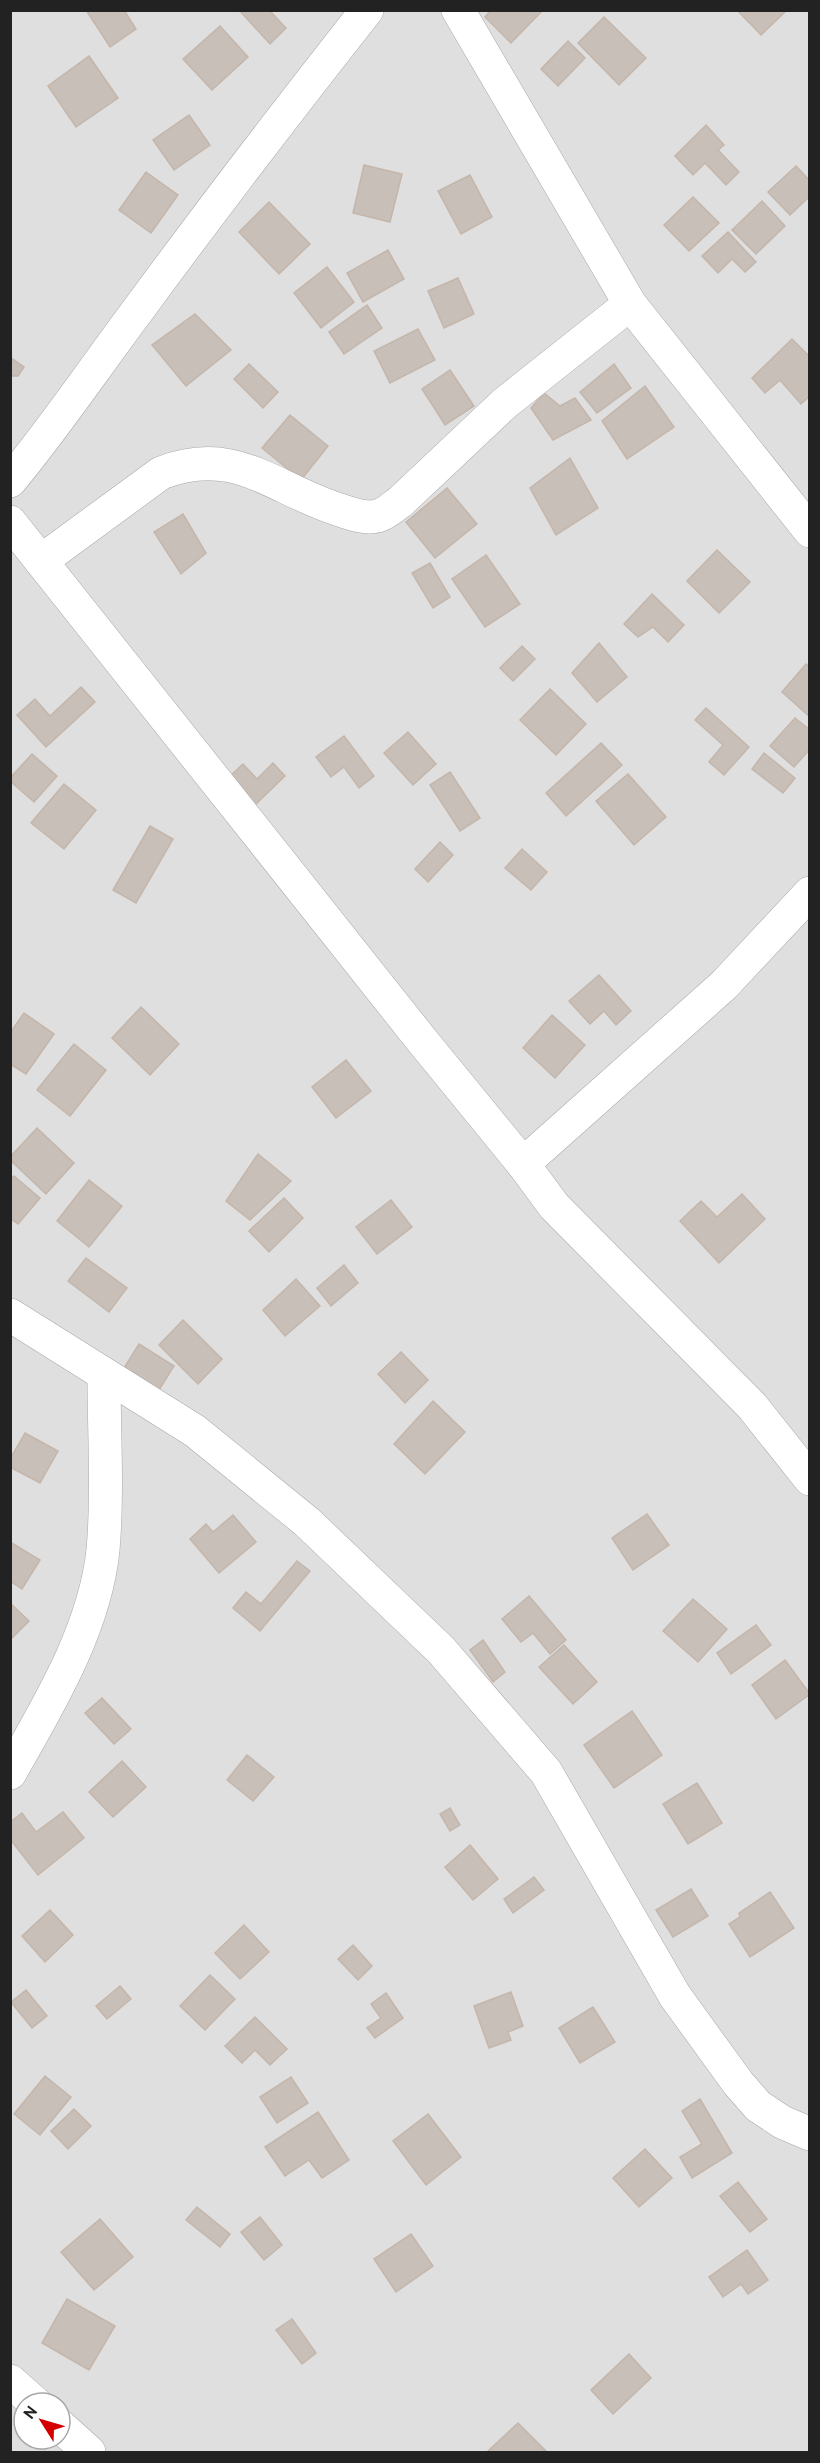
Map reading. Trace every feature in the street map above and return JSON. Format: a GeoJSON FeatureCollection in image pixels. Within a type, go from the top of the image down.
{"type":"FeatureCollection","features":[{"type":"Feature","properties":{"kind":"street"},"geometry":{"type":"LineString","coordinates":[[10,481],[38,448],[138,309],[290,107],[367,10]]}},
{"type":"Feature","properties":{"kind":"street"},"geometry":{"type":"LineString","coordinates":[[458,10],[630,304],[810,531]]}},
{"type":"Feature","properties":{"kind":"street"},"geometry":{"type":"LineString","coordinates":[[41,561],[161,473],[204,462],[246,468],[318,503],[356,516],[380,516],[400,502],[505,403],[630,304]]}},
{"type":"Feature","properties":{"kind":"street"},"geometry":{"type":"LineString","coordinates":[[10,522],[523,1164],[554,1206],[593,1248],[752,1406],[810,1479]]}},
{"type":"Feature","properties":{"kind":"street"},"geometry":{"type":"LineString","coordinates":[[523,1164],[724,985],[810,893]]}},
{"type":"Feature","properties":{"kind":"street"},"geometry":{"type":"LineString","coordinates":[[10,1315],[195,1431],[307,1522],[441,1650],[546,1772],[675,1996],[738,2083],[758,2106],[782,2122],[810,2134]]}},
{"type":"Feature","properties":{"kind":"street"},"geometry":{"type":"LineString","coordinates":[[10,1773],[67,1671],[95,1591],[103,1551],[105,1509],[104,1376]]}},
{"type":"Feature","properties":{"kind":"street"},"geometry":{"type":"LineString","coordinates":[[72,2437],[88,2452]]}},
{"type":"Feature","properties":{"kind":"shaded area"},"geometry":{"type":"Polygon","coordinates":[[[11,11],[809,11],[809,2452],[11,2452],[11,11]]]}},
{"type":"Feature","properties":{"kind":"building"},"geometry":{"type":"Polygon","coordinates":[[[86,10],[124,10],[136,29],[110,47],[86,10]]]}},
{"type":"Feature","properties":{"kind":"building"},"geometry":{"type":"Polygon","coordinates":[[[239,10],[269,10],[286,28],[270,44],[239,10]]]}},
{"type":"Feature","properties":{"kind":"building"},"geometry":{"type":"Polygon","coordinates":[[[491,10],[543,10],[511,43],[485,17],[491,10]]]}},
{"type":"Feature","properties":{"kind":"building"},"geometry":{"type":"Polygon","coordinates":[[[737,10],[787,10],[761,35],[737,10]]]}},
{"type":"Feature","properties":{"kind":"building"},"geometry":{"type":"Polygon","coordinates":[[[604,17],[646,58],[619,85],[578,43],[604,17]]]}},
{"type":"Feature","properties":{"kind":"building"},"geometry":{"type":"Polygon","coordinates":[[[220,26],[248,57],[212,90],[183,59],[220,26]]]}},
{"type":"Feature","properties":{"kind":"building"},"geometry":{"type":"Polygon","coordinates":[[[568,41],[585,58],[558,86],[541,69],[568,41]]]}},
{"type":"Feature","properties":{"kind":"building"},"geometry":{"type":"Polygon","coordinates":[[[89,56],[118,98],[76,127],[48,86],[89,56]]]}},
{"type":"Feature","properties":{"kind":"building"},"geometry":{"type":"Polygon","coordinates":[[[189,115],[210,145],[174,170],[153,140],[189,115]]]}},
{"type":"Feature","properties":{"kind":"building"},"geometry":{"type":"Polygon","coordinates":[[[706,125],[724,145],[718,150],[739,172],[726,185],[705,163],[693,175],[675,156],[706,125]]]}},
{"type":"Feature","properties":{"kind":"building"},"geometry":{"type":"Polygon","coordinates":[[[364,165],[402,174],[390,222],[353,213],[364,165]]]}},
{"type":"Feature","properties":{"kind":"building"},"geometry":{"type":"Polygon","coordinates":[[[796,166],[810,181],[810,196],[790,215],[768,192],[796,166]]]}},
{"type":"Feature","properties":{"kind":"building"},"geometry":{"type":"Polygon","coordinates":[[[146,172],[178,195],[151,233],[119,210],[146,172]]]}},
{"type":"Feature","properties":{"kind":"building"},"geometry":{"type":"Polygon","coordinates":[[[470,175],[492,217],[461,234],[438,191],[470,175]]]}},
{"type":"Feature","properties":{"kind":"building"},"geometry":{"type":"Polygon","coordinates":[[[693,197],[719,223],[689,251],[664,225],[693,197]]]}},
{"type":"Feature","properties":{"kind":"building"},"geometry":{"type":"Polygon","coordinates":[[[762,201],[785,226],[756,254],[732,230],[762,201]]]}},
{"type":"Feature","properties":{"kind":"building"},"geometry":{"type":"Polygon","coordinates":[[[269,202],[310,244],[279,274],[239,232],[269,202]]]}},
{"type":"Feature","properties":{"kind":"building"},"geometry":{"type":"Polygon","coordinates":[[[728,232],[756,262],[745,272],[732,259],[718,273],[702,256],[728,232]]]}},
{"type":"Feature","properties":{"kind":"building"},"geometry":{"type":"Polygon","coordinates":[[[388,250],[404,279],[363,302],[347,273],[388,250]]]}},
{"type":"Feature","properties":{"kind":"building"},"geometry":{"type":"Polygon","coordinates":[[[327,267],[354,302],[321,328],[294,293],[327,267]]]}},
{"type":"Feature","properties":{"kind":"building"},"geometry":{"type":"Polygon","coordinates":[[[458,278],[474,314],[444,328],[428,291],[458,278]]]}},
{"type":"Feature","properties":{"kind":"building"},"geometry":{"type":"Polygon","coordinates":[[[367,305],[382,328],[344,354],[329,332],[367,305]]]}},
{"type":"Feature","properties":{"kind":"building"},"geometry":{"type":"Polygon","coordinates":[[[195,314],[231,350],[186,386],[152,345],[195,314]]]}},
{"type":"Feature","properties":{"kind":"building"},"geometry":{"type":"Polygon","coordinates":[[[418,329],[435,360],[390,383],[374,351],[418,329]]]}},
{"type":"Feature","properties":{"kind":"building"},"geometry":{"type":"Polygon","coordinates":[[[792,339],[810,357],[810,396],[801,404],[780,380],[765,393],[752,378],[792,339]]]}},
{"type":"Feature","properties":{"kind":"building"},"geometry":{"type":"Polygon","coordinates":[[[10,357],[24,367],[18,376],[10,376],[10,357]]]}},
{"type":"Feature","properties":{"kind":"building"},"geometry":{"type":"Polygon","coordinates":[[[249,364],[278,392],[263,408],[234,379],[249,364]]]}},
{"type":"Feature","properties":{"kind":"building"},"geometry":{"type":"Polygon","coordinates":[[[614,364],[631,388],[597,413],[580,392],[614,364]]]}},
{"type":"Feature","properties":{"kind":"building"},"geometry":{"type":"Polygon","coordinates":[[[450,370],[474,406],[445,425],[422,389],[450,370]]]}},
{"type":"Feature","properties":{"kind":"building"},"geometry":{"type":"Polygon","coordinates":[[[645,386],[674,427],[627,459],[602,421],[645,386]]]}},
{"type":"Feature","properties":{"kind":"building"},"geometry":{"type":"Polygon","coordinates":[[[544,393],[560,406],[575,398],[591,420],[553,440],[531,408],[544,393]]]}},
{"type":"Feature","properties":{"kind":"building"},"geometry":{"type":"Polygon","coordinates":[[[290,415],[328,446],[301,480],[262,448],[290,415]]]}},
{"type":"Feature","properties":{"kind":"building"},"geometry":{"type":"Polygon","coordinates":[[[570,458],[598,508],[556,535],[530,488],[570,458]]]}},
{"type":"Feature","properties":{"kind":"building"},"geometry":{"type":"Polygon","coordinates":[[[447,488],[477,524],[435,558],[406,522],[447,488]]]}},
{"type":"Feature","properties":{"kind":"building"},"geometry":{"type":"Polygon","coordinates":[[[183,514],[206,553],[181,574],[154,532],[183,514]]]}},
{"type":"Feature","properties":{"kind":"building"},"geometry":{"type":"Polygon","coordinates":[[[717,550],[750,582],[719,613],[687,581],[717,550]]]}},
{"type":"Feature","properties":{"kind":"building"},"geometry":{"type":"Polygon","coordinates":[[[486,555],[520,604],[485,627],[452,579],[486,555]]]}},
{"type":"Feature","properties":{"kind":"building"},"geometry":{"type":"Polygon","coordinates":[[[430,563],[450,597],[433,608],[412,573],[430,563]]]}},
{"type":"Feature","properties":{"kind":"building"},"geometry":{"type":"Polygon","coordinates":[[[652,594],[684,625],[668,642],[653,627],[638,637],[624,624],[652,594]]]}},
{"type":"Feature","properties":{"kind":"building"},"geometry":{"type":"Polygon","coordinates":[[[599,643],[627,677],[597,702],[572,673],[599,643]]]}},
{"type":"Feature","properties":{"kind":"building"},"geometry":{"type":"Polygon","coordinates":[[[522,646],[535,659],[513,681],[500,668],[522,646]]]}},
{"type":"Feature","properties":{"kind":"building"},"geometry":{"type":"Polygon","coordinates":[[[806,664],[810,667],[810,717],[782,692],[806,664]]]}},
{"type":"Feature","properties":{"kind":"building"},"geometry":{"type":"Polygon","coordinates":[[[81,687],[95,702],[46,747],[17,715],[35,699],[50,716],[81,687]]]}},
{"type":"Feature","properties":{"kind":"building"},"geometry":{"type":"Polygon","coordinates":[[[550,689],[586,724],[556,755],[520,720],[550,689]]]}},
{"type":"Feature","properties":{"kind":"building"},"geometry":{"type":"Polygon","coordinates":[[[706,708],[749,747],[724,775],[709,762],[723,745],[695,720],[706,708]]]}},
{"type":"Feature","properties":{"kind":"building"},"geometry":{"type":"Polygon","coordinates":[[[795,718],[810,730],[810,749],[794,767],[770,746],[795,718]]]}},
{"type":"Feature","properties":{"kind":"building"},"geometry":{"type":"Polygon","coordinates":[[[408,732],[436,764],[413,785],[384,753],[408,732]]]}},
{"type":"Feature","properties":{"kind":"building"},"geometry":{"type":"Polygon","coordinates":[[[344,736],[374,776],[359,788],[344,767],[331,777],[316,757],[344,736]]]}},
{"type":"Feature","properties":{"kind":"building"},"geometry":{"type":"Polygon","coordinates":[[[601,743],[622,765],[566,816],[546,793],[601,743]]]}},
{"type":"Feature","properties":{"kind":"building"},"geometry":{"type":"Polygon","coordinates":[[[764,753],[795,778],[783,793],[752,769],[764,753]]]}},
{"type":"Feature","properties":{"kind":"building"},"geometry":{"type":"Polygon","coordinates":[[[32,754],[57,776],[34,802],[10,781],[10,778],[32,754]]]}},
{"type":"Feature","properties":{"kind":"building"},"geometry":{"type":"Polygon","coordinates":[[[273,763],[285,776],[254,806],[227,779],[243,764],[257,779],[273,763]]]}},
{"type":"Feature","properties":{"kind":"building"},"geometry":{"type":"Polygon","coordinates":[[[450,772],[480,818],[460,831],[430,785],[450,772]]]}},
{"type":"Feature","properties":{"kind":"building"},"geometry":{"type":"Polygon","coordinates":[[[628,774],[666,817],[634,845],[596,801],[628,774]]]}},
{"type":"Feature","properties":{"kind":"building"},"geometry":{"type":"Polygon","coordinates":[[[64,784],[96,810],[64,849],[31,823],[64,784]]]}},
{"type":"Feature","properties":{"kind":"building"},"geometry":{"type":"Polygon","coordinates":[[[150,826],[173,839],[136,903],[113,890],[150,826]]]}},
{"type":"Feature","properties":{"kind":"building"},"geometry":{"type":"Polygon","coordinates":[[[440,842],[453,855],[428,882],[415,869],[440,842]]]}},
{"type":"Feature","properties":{"kind":"building"},"geometry":{"type":"Polygon","coordinates":[[[522,849],[547,872],[531,890],[505,868],[522,849]]]}},
{"type":"Feature","properties":{"kind":"building"},"geometry":{"type":"Polygon","coordinates":[[[599,975],[631,1011],[616,1025],[604,1011],[590,1024],[569,1001],[599,975]]]}},
{"type":"Feature","properties":{"kind":"building"},"geometry":{"type":"Polygon","coordinates":[[[141,1007],[179,1044],[150,1075],[112,1038],[141,1007]]]}},
{"type":"Feature","properties":{"kind":"building"},"geometry":{"type":"Polygon","coordinates":[[[24,1013],[54,1034],[26,1074],[10,1064],[10,1033],[24,1013]]]}},
{"type":"Feature","properties":{"kind":"building"},"geometry":{"type":"Polygon","coordinates":[[[552,1015],[585,1045],[555,1078],[523,1048],[552,1015]]]}},
{"type":"Feature","properties":{"kind":"building"},"geometry":{"type":"Polygon","coordinates":[[[74,1044],[106,1070],[70,1116],[37,1090],[74,1044]]]}},
{"type":"Feature","properties":{"kind":"building"},"geometry":{"type":"Polygon","coordinates":[[[346,1060],[371,1091],[336,1118],[312,1087],[346,1060]]]}},
{"type":"Feature","properties":{"kind":"building"},"geometry":{"type":"Polygon","coordinates":[[[37,1128],[74,1163],[46,1194],[10,1160],[10,1157],[37,1128]]]}},
{"type":"Feature","properties":{"kind":"building"},"geometry":{"type":"Polygon","coordinates":[[[258,1154],[291,1181],[250,1220],[226,1201],[258,1154]]]}},
{"type":"Feature","properties":{"kind":"building"},"geometry":{"type":"Polygon","coordinates":[[[14,1176],[40,1198],[18,1224],[10,1218],[10,1180],[14,1176]]]}},
{"type":"Feature","properties":{"kind":"building"},"geometry":{"type":"Polygon","coordinates":[[[89,1180],[122,1206],[89,1247],[57,1221],[89,1180]]]}},
{"type":"Feature","properties":{"kind":"building"},"geometry":{"type":"Polygon","coordinates":[[[742,1194],[765,1219],[719,1263],[680,1221],[701,1201],[717,1217],[742,1194]]]}},
{"type":"Feature","properties":{"kind":"building"},"geometry":{"type":"Polygon","coordinates":[[[284,1198],[303,1218],[269,1252],[249,1231],[284,1198]]]}},
{"type":"Feature","properties":{"kind":"building"},"geometry":{"type":"Polygon","coordinates":[[[391,1200],[412,1227],[377,1254],[356,1227],[391,1200]]]}},
{"type":"Feature","properties":{"kind":"building"},"geometry":{"type":"Polygon","coordinates":[[[86,1258],[127,1288],[109,1312],[68,1281],[86,1258]]]}},
{"type":"Feature","properties":{"kind":"building"},"geometry":{"type":"Polygon","coordinates":[[[344,1265],[358,1283],[331,1306],[317,1288],[344,1265]]]}},
{"type":"Feature","properties":{"kind":"building"},"geometry":{"type":"Polygon","coordinates":[[[296,1279],[320,1306],[285,1336],[263,1310],[296,1279]]]}},
{"type":"Feature","properties":{"kind":"building"},"geometry":{"type":"Polygon","coordinates":[[[183,1320],[222,1359],[198,1384],[159,1345],[183,1320]]]}},
{"type":"Feature","properties":{"kind":"building"},"geometry":{"type":"Polygon","coordinates":[[[139,1344],[174,1366],[159,1390],[124,1368],[139,1344]]]}},
{"type":"Feature","properties":{"kind":"building"},"geometry":{"type":"Polygon","coordinates":[[[401,1352],[428,1380],[405,1403],[378,1374],[401,1352]]]}},
{"type":"Feature","properties":{"kind":"building"},"geometry":{"type":"Polygon","coordinates":[[[433,1401],[465,1432],[425,1474],[394,1444],[433,1401]]]}},
{"type":"Feature","properties":{"kind":"building"},"geometry":{"type":"Polygon","coordinates":[[[25,1433],[58,1451],[40,1483],[10,1467],[10,1459],[25,1433]]]}},
{"type":"Feature","properties":{"kind":"building"},"geometry":{"type":"Polygon","coordinates":[[[647,1514],[669,1545],[633,1570],[612,1538],[647,1514]]]}},
{"type":"Feature","properties":{"kind":"building"},"geometry":{"type":"Polygon","coordinates":[[[233,1515],[256,1542],[219,1573],[190,1539],[206,1524],[213,1532],[233,1515]]]}},
{"type":"Feature","properties":{"kind":"building"},"geometry":{"type":"Polygon","coordinates":[[[10,1542],[40,1560],[22,1589],[10,1581],[10,1542]]]}},
{"type":"Feature","properties":{"kind":"building"},"geometry":{"type":"Polygon","coordinates":[[[297,1561],[310,1571],[260,1631],[233,1608],[246,1592],[261,1604],[297,1561]]]}},
{"type":"Feature","properties":{"kind":"building"},"geometry":{"type":"Polygon","coordinates":[[[529,1596],[566,1640],[550,1654],[533,1633],[521,1642],[502,1619],[529,1596]]]}},
{"type":"Feature","properties":{"kind":"building"},"geometry":{"type":"Polygon","coordinates":[[[693,1599],[727,1629],[698,1662],[663,1631],[693,1599]]]}},
{"type":"Feature","properties":{"kind":"building"},"geometry":{"type":"Polygon","coordinates":[[[10,1603],[29,1621],[10,1640],[10,1603]]]}},
{"type":"Feature","properties":{"kind":"building"},"geometry":{"type":"Polygon","coordinates":[[[756,1625],[771,1645],[731,1674],[717,1653],[756,1625]]]}},
{"type":"Feature","properties":{"kind":"building"},"geometry":{"type":"Polygon","coordinates":[[[483,1640],[505,1672],[493,1682],[470,1650],[483,1640]]]}},
{"type":"Feature","properties":{"kind":"building"},"geometry":{"type":"Polygon","coordinates":[[[564,1645],[597,1682],[573,1704],[539,1667],[564,1645]]]}},
{"type":"Feature","properties":{"kind":"building"},"geometry":{"type":"Polygon","coordinates":[[[785,1660],[810,1694],[776,1719],[752,1685],[785,1660]]]}},
{"type":"Feature","properties":{"kind":"building"},"geometry":{"type":"Polygon","coordinates":[[[102,1698],[131,1729],[114,1744],[85,1713],[102,1698]]]}},
{"type":"Feature","properties":{"kind":"building"},"geometry":{"type":"Polygon","coordinates":[[[632,1711],[662,1755],[614,1788],[584,1745],[632,1711]]]}},
{"type":"Feature","properties":{"kind":"building"},"geometry":{"type":"Polygon","coordinates":[[[247,1755],[274,1777],[253,1801],[227,1780],[247,1755]]]}},
{"type":"Feature","properties":{"kind":"building"},"geometry":{"type":"Polygon","coordinates":[[[122,1761],[146,1787],[113,1817],[89,1792],[122,1761]]]}},
{"type":"Feature","properties":{"kind":"building"},"geometry":{"type":"Polygon","coordinates":[[[697,1783],[722,1823],[688,1844],[663,1804],[697,1783]]]}},
{"type":"Feature","properties":{"kind":"building"},"geometry":{"type":"Polygon","coordinates":[[[450,1808],[460,1825],[450,1831],[440,1814],[450,1808]]]}},
{"type":"Feature","properties":{"kind":"building"},"geometry":{"type":"Polygon","coordinates":[[[63,1812],[84,1838],[38,1875],[10,1839],[10,1822],[22,1813],[36,1832],[63,1812]]]}},
{"type":"Feature","properties":{"kind":"building"},"geometry":{"type":"Polygon","coordinates":[[[470,1845],[498,1879],[473,1900],[445,1867],[470,1845]]]}},
{"type":"Feature","properties":{"kind":"building"},"geometry":{"type":"Polygon","coordinates":[[[534,1877],[544,1890],[513,1913],[504,1899],[534,1877]]]}},
{"type":"Feature","properties":{"kind":"building"},"geometry":{"type":"Polygon","coordinates":[[[691,1889],[708,1916],[673,1937],[656,1910],[691,1889]]]}},
{"type":"Feature","properties":{"kind":"building"},"geometry":{"type":"Polygon","coordinates":[[[770,1892],[794,1928],[750,1957],[729,1924],[740,1917],[739,1913],[770,1892]]]}},
{"type":"Feature","properties":{"kind":"building"},"geometry":{"type":"Polygon","coordinates":[[[50,1910],[73,1935],[45,1962],[22,1936],[50,1910]]]}},
{"type":"Feature","properties":{"kind":"building"},"geometry":{"type":"Polygon","coordinates":[[[244,1925],[269,1952],[240,1979],[215,1953],[244,1925]]]}},
{"type":"Feature","properties":{"kind":"building"},"geometry":{"type":"Polygon","coordinates":[[[353,1945],[372,1966],[358,1980],[338,1959],[353,1945]]]}},
{"type":"Feature","properties":{"kind":"building"},"geometry":{"type":"Polygon","coordinates":[[[210,1975],[235,1999],[205,2030],[180,2006],[210,1975]]]}},
{"type":"Feature","properties":{"kind":"building"},"geometry":{"type":"Polygon","coordinates":[[[120,1986],[131,1999],[107,2019],[96,2006],[120,1986]]]}},
{"type":"Feature","properties":{"kind":"building"},"geometry":{"type":"Polygon","coordinates":[[[26,1990],[47,2016],[32,2028],[11,2002],[26,1990]]]}},
{"type":"Feature","properties":{"kind":"building"},"geometry":{"type":"Polygon","coordinates":[[[511,1992],[523,2026],[508,2032],[511,2040],[489,2048],[474,2006],[511,1992]]]}},
{"type":"Feature","properties":{"kind":"building"},"geometry":{"type":"Polygon","coordinates":[[[386,1993],[403,2018],[375,2038],[367,2028],[381,2018],[371,2004],[386,1993]]]}},
{"type":"Feature","properties":{"kind":"building"},"geometry":{"type":"Polygon","coordinates":[[[593,2007],[615,2042],[580,2063],[559,2028],[593,2007]]]}},
{"type":"Feature","properties":{"kind":"building"},"geometry":{"type":"Polygon","coordinates":[[[255,2017],[287,2049],[270,2065],[255,2050],[242,2063],[225,2046],[255,2017]]]}},
{"type":"Feature","properties":{"kind":"building"},"geometry":{"type":"Polygon","coordinates":[[[45,2076],[71,2097],[40,2135],[14,2114],[45,2076]]]}},
{"type":"Feature","properties":{"kind":"building"},"geometry":{"type":"Polygon","coordinates":[[[291,2077],[308,2103],[277,2123],[260,2097],[291,2077]]]}},
{"type":"Feature","properties":{"kind":"building"},"geometry":{"type":"Polygon","coordinates":[[[700,2099],[732,2153],[692,2178],[680,2157],[702,2144],[682,2111],[700,2099]]]}},
{"type":"Feature","properties":{"kind":"building"},"geometry":{"type":"Polygon","coordinates":[[[74,2109],[91,2126],[68,2149],[51,2131],[74,2109]]]}},
{"type":"Feature","properties":{"kind":"building"},"geometry":{"type":"Polygon","coordinates":[[[318,2112],[349,2160],[322,2178],[309,2160],[285,2176],[265,2147],[318,2112]]]}},
{"type":"Feature","properties":{"kind":"building"},"geometry":{"type":"Polygon","coordinates":[[[428,2114],[461,2157],[426,2185],[393,2141],[428,2114]]]}},
{"type":"Feature","properties":{"kind":"building"},"geometry":{"type":"Polygon","coordinates":[[[645,2149],[672,2178],[639,2207],[613,2178],[645,2149]]]}},
{"type":"Feature","properties":{"kind":"building"},"geometry":{"type":"Polygon","coordinates":[[[738,2182],[767,2219],[750,2232],[720,2196],[738,2182]]]}},
{"type":"Feature","properties":{"kind":"building"},"geometry":{"type":"Polygon","coordinates":[[[197,2207],[230,2234],[220,2247],[186,2220],[197,2207]]]}},
{"type":"Feature","properties":{"kind":"building"},"geometry":{"type":"Polygon","coordinates":[[[260,2217],[282,2245],[264,2260],[241,2232],[260,2217]]]}},
{"type":"Feature","properties":{"kind":"building"},"geometry":{"type":"Polygon","coordinates":[[[100,2219],[133,2257],[94,2290],[61,2252],[100,2219]]]}},
{"type":"Feature","properties":{"kind":"building"},"geometry":{"type":"Polygon","coordinates":[[[411,2234],[433,2266],[396,2292],[374,2259],[411,2234]]]}},
{"type":"Feature","properties":{"kind":"building"},"geometry":{"type":"Polygon","coordinates":[[[747,2250],[768,2280],[748,2294],[741,2284],[723,2297],[709,2277],[747,2250]]]}},
{"type":"Feature","properties":{"kind":"building"},"geometry":{"type":"Polygon","coordinates":[[[67,2299],[115,2326],[89,2370],[42,2343],[67,2299]]]}},
{"type":"Feature","properties":{"kind":"building"},"geometry":{"type":"Polygon","coordinates":[[[292,2319],[316,2353],[302,2364],[276,2330],[292,2319]]]}},
{"type":"Feature","properties":{"kind":"building"},"geometry":{"type":"Polygon","coordinates":[[[629,2354],[651,2378],[613,2414],[591,2390],[629,2354]]]}},
{"type":"Feature","properties":{"kind":"building"},"geometry":{"type":"Polygon","coordinates":[[[518,2423],[547,2452],[487,2452],[518,2423]]]}}]}
